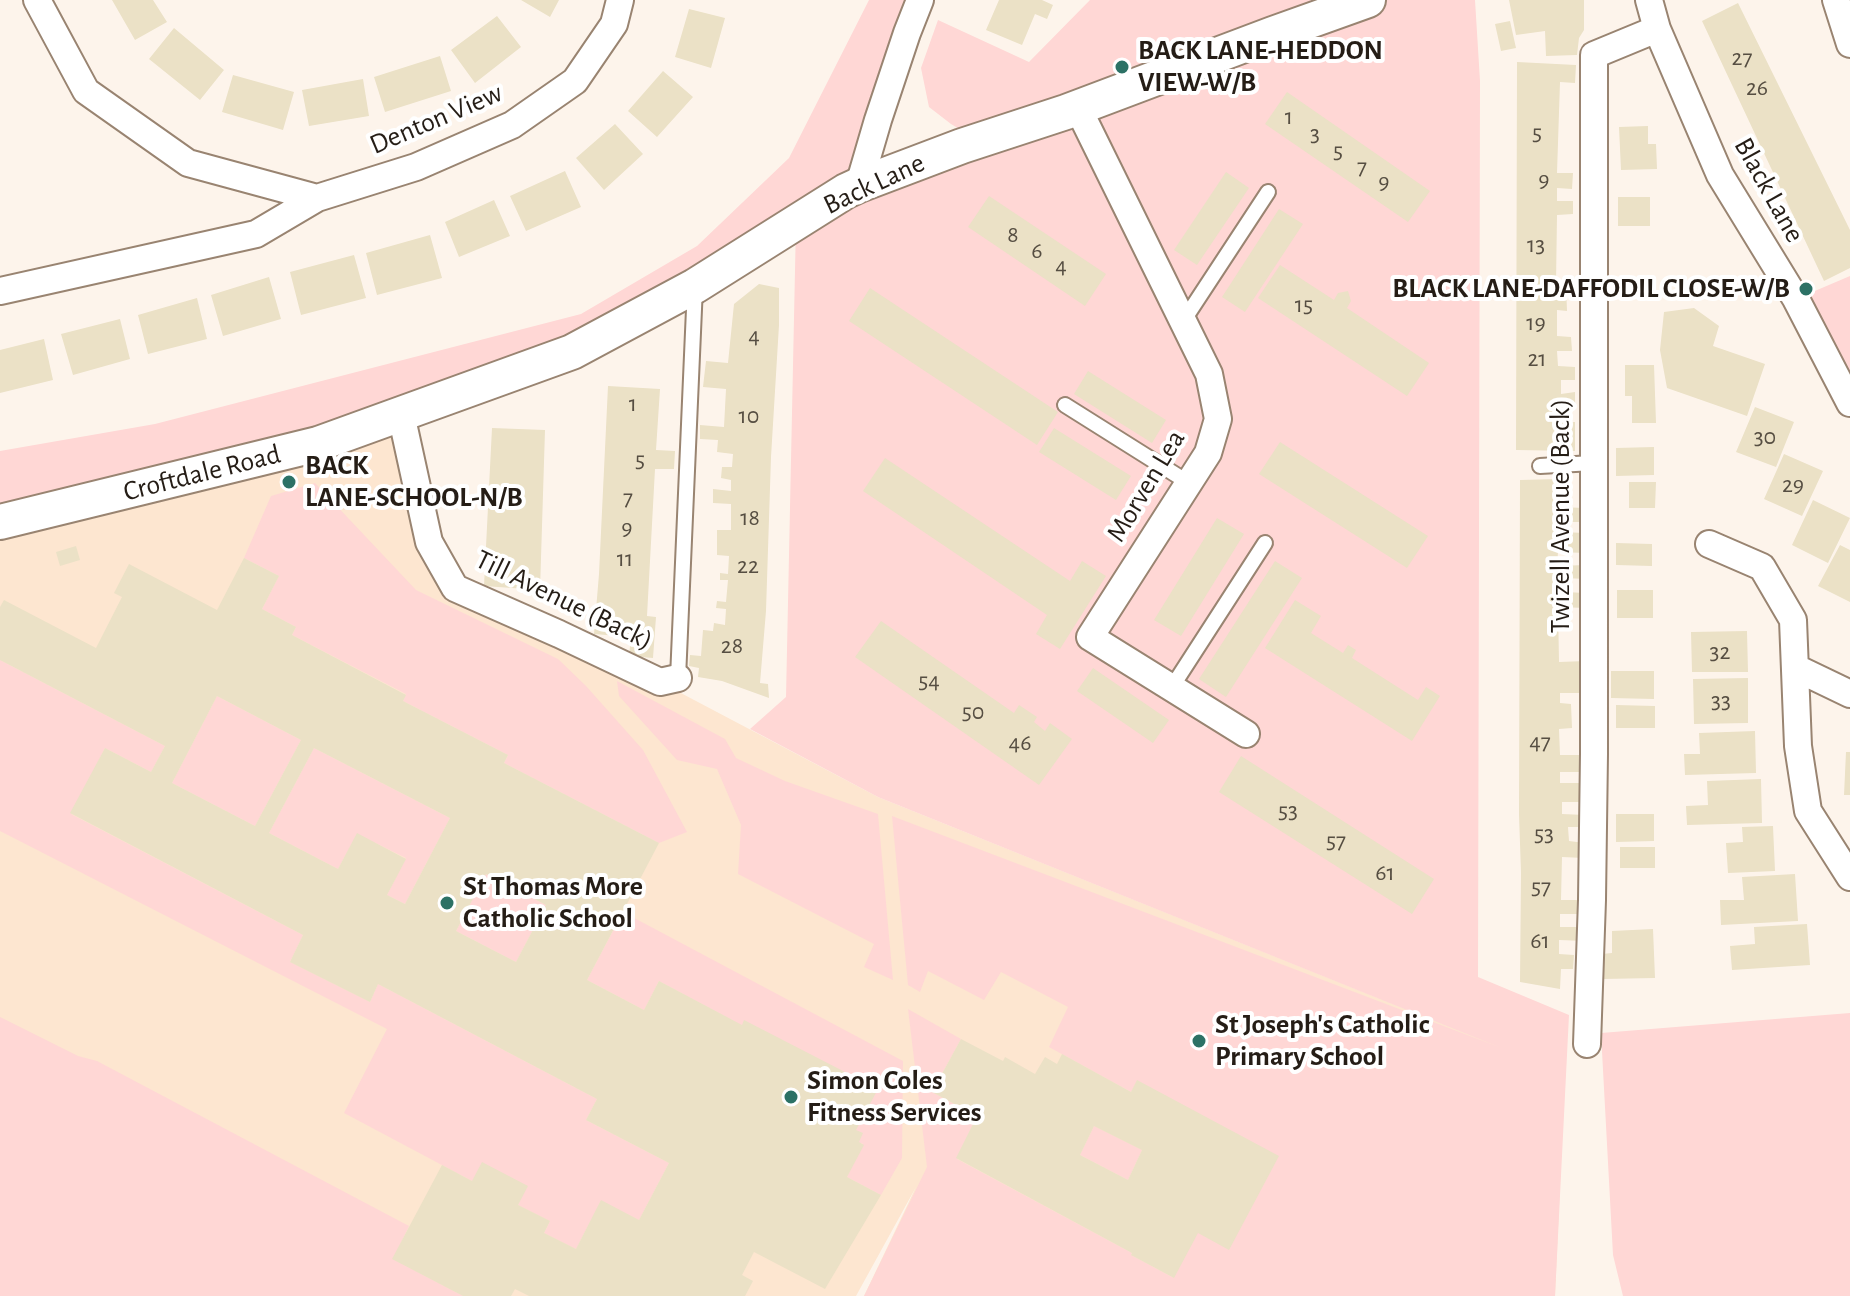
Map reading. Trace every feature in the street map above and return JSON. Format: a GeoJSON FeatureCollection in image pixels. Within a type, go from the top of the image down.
{"type":"FeatureCollection","features":[{"type":"Feature","properties":{"kind":"street"},"geometry":{"type":"LineString","coordinates":[[37,0],[86,91],[188,163],[317,198]]}},
{"type":"Feature","properties":{"kind":"street","name":"Denton View"},"geometry":{"type":"LineString","coordinates":[[0,291],[256,234],[317,198],[416,167],[512,125],[575,81],[614,24],[620,0]]}},
{"type":"Feature","properties":{"kind":"street"},"geometry":{"type":"LineString","coordinates":[[859,185],[920,0]]}},
{"type":"Feature","properties":{"kind":"street","name":"Back Lane"},"geometry":{"type":"LineString","coordinates":[[401,414],[572,352],[695,286],[859,185],[962,146],[1078,108],[1368,0]]}},
{"type":"Feature","properties":{"kind":"street","name":"Black Lane"},"geometry":{"type":"LineString","coordinates":[[1649,0],[1657,29],[1720,175],[1796,299],[1850,403]]}},
{"type":"Feature","properties":{"kind":"street"},"geometry":{"type":"LineString","coordinates":[[1836,0],[1850,44]]}},
{"type":"Feature","properties":{"kind":"street","name":"Twizell Avenue (Back)"},"geometry":{"type":"LineString","coordinates":[[1594,1044],[1594,55],[1657,29]]}},
{"type":"Feature","properties":{"kind":"street","name":"Morven Lea"},"geometry":{"type":"LineString","coordinates":[[1078,108],[1209,374],[1218,419],[1208,453],[1090,637],[1246,734]]}},
{"type":"Feature","properties":{"kind":"street","name":"Croftdale Road"},"geometry":{"type":"LineString","coordinates":[[0,522],[318,444],[401,414]]}},
{"type":"Feature","properties":{"kind":"street","name":"Till Avenue (Back)"},"geometry":{"type":"LineString","coordinates":[[401,414],[429,542],[455,588],[660,682],[678,678]]}},
{"type":"Feature","properties":{"kind":"street"},"geometry":{"type":"LineString","coordinates":[[1709,544],[1762,567],[1793,620],[1798,746],[1808,811],[1850,877]]}},
{"type":"Feature","properties":{"kind":"street"},"geometry":{"type":"LineString","coordinates":[[1796,668],[1850,694]]}},
{"type":"Feature","properties":{"kind":"lane"},"geometry":{"type":"LineString","coordinates":[[1184,320],[1268,192]]}},
{"type":"Feature","properties":{"kind":"lane"},"geometry":{"type":"LineString","coordinates":[[678,678],[695,286]]}},
{"type":"Feature","properties":{"kind":"lane"},"geometry":{"type":"LineString","coordinates":[[1065,405],[1189,483]]}},
{"type":"Feature","properties":{"kind":"lane"},"geometry":{"type":"LineString","coordinates":[[1540,466],[1593,463]]}},
{"type":"Feature","properties":{"kind":"lane"},"geometry":{"type":"LineString","coordinates":[[1172,687],[1265,543]]}},
{"type":"Feature","properties":{"kind":"shaded area"},"geometry":{"type":"Polygon","coordinates":[[[869,0],[920,0],[859,184],[976,139],[929,107],[921,68],[938,20],[1029,62],[1090,0],[1475,0],[1480,81],[1478,977],[1569,1015],[1555,1296],[864,1296],[927,1167],[908,1009],[961,1039],[932,1092],[977,1116],[957,1159],[1174,1278],[1137,1081],[1131,1092],[1049,1047],[1068,1007],[1001,972],[984,1000],[928,971],[920,992],[908,985],[892,816],[1499,1047],[878,797],[750,729],[786,697],[796,223],[572,352],[0,523],[0,451],[155,424],[581,314],[697,246],[789,158],[869,0]]]}},
{"type":"Feature","properties":{"kind":"shaded area"},"geometry":{"type":"Polygon","coordinates":[[[1850,276],[1850,403],[1796,299],[1850,276]]]}},
{"type":"Feature","properties":{"kind":"shaded area","name":"St Thomas More Catholic School"},"geometry":{"type":"Polygon","coordinates":[[[401,414],[456,588],[660,682],[878,797],[1565,1073],[1555,1296],[864,1296],[916,1187],[856,1296],[0,1296],[0,522],[401,414]]]}},
{"type":"Feature","properties":{"kind":"shaded area"},"geometry":{"type":"Polygon","coordinates":[[[315,483],[416,590],[558,659],[643,750],[687,832],[659,843],[504,763],[508,755],[403,701],[406,694],[292,635],[296,627],[262,609],[279,576],[244,558],[271,496],[315,483]]]}},
{"type":"Feature","properties":{"kind":"shaded area"},"geometry":{"type":"Polygon","coordinates":[[[0,660],[165,746],[151,772],[105,748],[71,814],[303,935],[290,962],[370,1002],[378,984],[597,1099],[586,1120],[669,1163],[639,1220],[601,1201],[576,1249],[544,1233],[550,1221],[518,1205],[527,1186],[472,1181],[344,1113],[387,1029],[0,831],[0,660]]]}},
{"type":"Feature","properties":{"kind":"shaded area"},"geometry":{"type":"Polygon","coordinates":[[[617,681],[725,739],[736,758],[785,781],[878,814],[893,980],[864,967],[874,944],[738,874],[741,825],[717,769],[677,760],[619,696],[617,681]]]}},
{"type":"Feature","properties":{"kind":"shaded area"},"geometry":{"type":"Polygon","coordinates":[[[217,696],[301,740],[255,826],[172,783],[217,696]]]}},
{"type":"Feature","properties":{"kind":"shaded area"},"geometry":{"type":"Polygon","coordinates":[[[314,748],[450,818],[405,904],[387,895],[406,858],[357,834],[338,869],[269,833],[314,748]]]}},
{"type":"Feature","properties":{"kind":"shaded area"},"geometry":{"type":"Polygon","coordinates":[[[486,874],[546,905],[516,962],[456,931],[486,874]]]}},
{"type":"Feature","properties":{"kind":"shaded area"},"geometry":{"type":"Polygon","coordinates":[[[623,912],[903,1061],[902,1158],[881,1195],[847,1177],[863,1144],[741,1025],[659,981],[644,1010],[587,980],[623,912]]]}},
{"type":"Feature","properties":{"kind":"shaded area"},"geometry":{"type":"Polygon","coordinates":[[[1850,1013],[1850,1296],[1623,1296],[1613,1255],[1601,1033],[1850,1013]]]}},
{"type":"Feature","properties":{"kind":"shaded area"},"geometry":{"type":"Polygon","coordinates":[[[0,1017],[78,1056],[97,1061],[409,1226],[393,1259],[463,1296],[0,1296],[0,1017]]]}},
{"type":"Feature","properties":{"kind":"shaded area"},"geometry":{"type":"Polygon","coordinates":[[[1094,1126],[1142,1150],[1128,1180],[1080,1155],[1094,1126]]]}},
{"type":"Feature","properties":{"kind":"building"},"geometry":{"type":"Polygon","coordinates":[[[112,0],[153,0],[167,22],[135,40],[112,0]]]}},
{"type":"Feature","properties":{"kind":"building"},"geometry":{"type":"Polygon","coordinates":[[[521,0],[559,0],[550,17],[521,0]]]}},
{"type":"Feature","properties":{"kind":"building"},"geometry":{"type":"Polygon","coordinates":[[[999,0],[1042,0],[1053,5],[1047,19],[1035,14],[1022,45],[986,30],[999,0]]]}},
{"type":"Feature","properties":{"kind":"building"},"geometry":{"type":"Polygon","coordinates":[[[1509,0],[1584,0],[1584,30],[1579,38],[1577,55],[1546,56],[1545,31],[1516,35],[1509,0]]]}},
{"type":"Feature","properties":{"kind":"building"},"geometry":{"type":"Polygon","coordinates":[[[1738,3],[1850,230],[1850,268],[1824,281],[1702,21],[1738,3]]]}},
{"type":"Feature","properties":{"kind":"building"},"geometry":{"type":"Polygon","coordinates":[[[689,9],[725,18],[711,68],[675,57],[689,9]]]}},
{"type":"Feature","properties":{"kind":"building"},"geometry":{"type":"Polygon","coordinates":[[[497,16],[521,47],[475,83],[451,50],[497,16]]]}},
{"type":"Feature","properties":{"kind":"building"},"geometry":{"type":"Polygon","coordinates":[[[1510,21],[1516,48],[1501,51],[1495,24],[1510,21]]]}},
{"type":"Feature","properties":{"kind":"building"},"geometry":{"type":"Polygon","coordinates":[[[174,28],[224,70],[200,100],[149,59],[174,28]]]}},
{"type":"Feature","properties":{"kind":"building"},"geometry":{"type":"Polygon","coordinates":[[[440,56],[451,91],[385,112],[374,77],[440,56]]]}},
{"type":"Feature","properties":{"kind":"building"},"geometry":{"type":"Polygon","coordinates":[[[1517,62],[1576,65],[1575,83],[1560,82],[1557,173],[1573,173],[1572,189],[1557,188],[1557,201],[1573,201],[1573,214],[1557,215],[1556,284],[1566,284],[1567,311],[1557,310],[1557,336],[1571,337],[1572,351],[1557,351],[1558,366],[1575,367],[1575,380],[1561,380],[1561,394],[1575,392],[1575,406],[1559,406],[1558,422],[1575,422],[1575,451],[1516,450],[1517,62]]]}},
{"type":"Feature","properties":{"kind":"building"},"geometry":{"type":"Polygon","coordinates":[[[663,71],[693,97],[657,137],[628,111],[663,71]]]}},
{"type":"Feature","properties":{"kind":"building"},"geometry":{"type":"Polygon","coordinates":[[[233,75],[294,92],[283,130],[222,112],[233,75]]]}},
{"type":"Feature","properties":{"kind":"building"},"geometry":{"type":"Polygon","coordinates":[[[363,79],[369,116],[309,126],[302,90],[363,79]]]}},
{"type":"Feature","properties":{"kind":"building"},"geometry":{"type":"Polygon","coordinates":[[[1287,92],[1430,191],[1408,222],[1265,124],[1287,92]]]}},
{"type":"Feature","properties":{"kind":"building"},"geometry":{"type":"Polygon","coordinates":[[[615,124],[643,154],[604,190],[576,158],[615,124]]]}},
{"type":"Feature","properties":{"kind":"building"},"geometry":{"type":"Polygon","coordinates":[[[1648,126],[1648,144],[1656,144],[1657,169],[1621,170],[1619,127],[1648,126]]]}},
{"type":"Feature","properties":{"kind":"building"},"geometry":{"type":"Polygon","coordinates":[[[565,171],[581,207],[526,231],[510,196],[565,171]]]}},
{"type":"Feature","properties":{"kind":"building"},"geometry":{"type":"Polygon","coordinates":[[[1226,172],[1249,188],[1197,265],[1174,250],[1226,172]]]}},
{"type":"Feature","properties":{"kind":"building"},"geometry":{"type":"Polygon","coordinates":[[[989,196],[1106,274],[1085,306],[968,227],[989,196]]]}},
{"type":"Feature","properties":{"kind":"building"},"geometry":{"type":"Polygon","coordinates":[[[1618,197],[1650,197],[1650,226],[1618,226],[1618,197]]]}},
{"type":"Feature","properties":{"kind":"building"},"geometry":{"type":"Polygon","coordinates":[[[494,200],[510,236],[459,257],[445,222],[494,200]]]}},
{"type":"Feature","properties":{"kind":"building"},"geometry":{"type":"Polygon","coordinates":[[[1279,209],[1303,224],[1245,312],[1222,297],[1279,209]]]}},
{"type":"Feature","properties":{"kind":"building"},"geometry":{"type":"Polygon","coordinates":[[[430,235],[442,278],[377,295],[366,253],[430,235]]]}},
{"type":"Feature","properties":{"kind":"building"},"geometry":{"type":"Polygon","coordinates":[[[354,255],[366,298],[301,315],[290,272],[354,255]]]}},
{"type":"Feature","properties":{"kind":"building"},"geometry":{"type":"Polygon","coordinates":[[[1280,265],[1334,300],[1338,293],[1348,291],[1351,301],[1347,308],[1429,363],[1407,396],[1258,298],[1280,265]]]}},
{"type":"Feature","properties":{"kind":"building"},"geometry":{"type":"Polygon","coordinates":[[[269,277],[281,319],[223,336],[211,295],[269,277]]]}},
{"type":"Feature","properties":{"kind":"building"},"geometry":{"type":"Polygon","coordinates":[[[759,284],[779,288],[766,611],[760,683],[768,684],[769,698],[722,681],[698,677],[699,668],[689,666],[690,655],[701,656],[703,630],[713,631],[714,623],[725,625],[726,609],[716,608],[717,601],[726,602],[728,580],[720,580],[720,573],[728,574],[729,556],[717,555],[717,530],[731,530],[731,504],[713,503],[713,489],[731,491],[731,480],[721,478],[722,467],[732,467],[733,454],[717,452],[718,440],[700,439],[700,425],[724,427],[726,389],[703,387],[706,361],[728,363],[734,304],[759,284]]]}},
{"type":"Feature","properties":{"kind":"building"},"geometry":{"type":"Polygon","coordinates":[[[870,288],[1058,412],[1037,445],[849,321],[870,288]]]}},
{"type":"Feature","properties":{"kind":"building"},"geometry":{"type":"Polygon","coordinates":[[[197,298],[207,339],[148,354],[138,315],[197,298]]]}},
{"type":"Feature","properties":{"kind":"building"},"geometry":{"type":"Polygon","coordinates":[[[1694,308],[1719,326],[1713,346],[1765,364],[1747,416],[1667,388],[1660,350],[1664,312],[1694,308]]]}},
{"type":"Feature","properties":{"kind":"building"},"geometry":{"type":"Polygon","coordinates":[[[120,319],[130,359],[73,375],[61,334],[120,319]]]}},
{"type":"Feature","properties":{"kind":"building"},"geometry":{"type":"Polygon","coordinates":[[[44,339],[53,380],[0,393],[0,350],[44,339]]]}},
{"type":"Feature","properties":{"kind":"building"},"geometry":{"type":"Polygon","coordinates":[[[1625,365],[1654,365],[1656,423],[1632,423],[1632,396],[1625,396],[1625,365]]]}},
{"type":"Feature","properties":{"kind":"building"},"geometry":{"type":"Polygon","coordinates":[[[1088,371],[1166,420],[1152,443],[1074,394],[1088,371]]]}},
{"type":"Feature","properties":{"kind":"building"},"geometry":{"type":"Polygon","coordinates":[[[608,386],[660,389],[656,450],[675,451],[674,469],[655,469],[647,616],[656,617],[653,658],[629,656],[631,637],[594,634],[608,386]]]}},
{"type":"Feature","properties":{"kind":"building"},"geometry":{"type":"Polygon","coordinates":[[[1755,407],[1794,422],[1776,467],[1736,452],[1755,407]]]}},
{"type":"Feature","properties":{"kind":"building"},"geometry":{"type":"Polygon","coordinates":[[[492,428],[545,430],[540,590],[484,586],[492,428]]]}},
{"type":"Feature","properties":{"kind":"building"},"geometry":{"type":"Polygon","coordinates":[[[1054,428],[1131,476],[1116,500],[1039,452],[1054,428]]]}},
{"type":"Feature","properties":{"kind":"building"},"geometry":{"type":"Polygon","coordinates":[[[1280,442],[1428,536],[1407,568],[1259,474],[1280,442]]]}},
{"type":"Feature","properties":{"kind":"building"},"geometry":{"type":"Polygon","coordinates":[[[1654,447],[1654,475],[1616,476],[1616,448],[1654,447]]]}},
{"type":"Feature","properties":{"kind":"building"},"geometry":{"type":"Polygon","coordinates":[[[1784,454],[1823,471],[1802,516],[1764,499],[1784,454]]]}},
{"type":"Feature","properties":{"kind":"building"},"geometry":{"type":"Polygon","coordinates":[[[885,458],[1070,581],[1082,561],[1106,576],[1060,649],[1036,634],[1047,615],[863,491],[885,458]]]}},
{"type":"Feature","properties":{"kind":"building"},"geometry":{"type":"Polygon","coordinates":[[[1558,479],[1559,507],[1585,508],[1585,522],[1560,522],[1560,532],[1586,533],[1586,553],[1558,552],[1557,566],[1586,565],[1586,579],[1564,578],[1565,592],[1585,593],[1586,608],[1558,607],[1559,662],[1586,661],[1586,693],[1560,693],[1560,703],[1571,704],[1572,728],[1559,729],[1560,755],[1586,755],[1586,772],[1560,772],[1560,783],[1586,783],[1586,802],[1562,802],[1562,814],[1585,815],[1585,827],[1568,827],[1569,841],[1585,843],[1584,858],[1562,857],[1561,900],[1585,900],[1585,914],[1560,914],[1560,927],[1585,927],[1585,941],[1559,940],[1559,954],[1574,955],[1573,969],[1561,969],[1560,989],[1520,982],[1519,814],[1520,480],[1558,479]]]}},
{"type":"Feature","properties":{"kind":"building"},"geometry":{"type":"Polygon","coordinates":[[[1629,482],[1656,482],[1655,508],[1629,508],[1629,482]]]}},
{"type":"Feature","properties":{"kind":"building"},"geometry":{"type":"Polygon","coordinates":[[[1813,500],[1850,518],[1828,563],[1792,545],[1813,500]]]}},
{"type":"Feature","properties":{"kind":"building"},"geometry":{"type":"Polygon","coordinates":[[[1217,518],[1244,534],[1181,636],[1154,620],[1217,518]]]}},
{"type":"Feature","properties":{"kind":"building"},"geometry":{"type":"Polygon","coordinates":[[[1616,543],[1652,544],[1652,566],[1616,565],[1616,543]]]}},
{"type":"Feature","properties":{"kind":"building"},"geometry":{"type":"Polygon","coordinates":[[[1840,545],[1850,550],[1850,602],[1818,586],[1840,545]]]}},
{"type":"Feature","properties":{"kind":"building"},"geometry":{"type":"Polygon","coordinates":[[[76,546],[80,560],[60,566],[56,552],[76,546]]]}},
{"type":"Feature","properties":{"kind":"building"},"geometry":{"type":"Polygon","coordinates":[[[244,558],[279,576],[262,609],[296,627],[292,635],[406,695],[403,701],[508,755],[504,763],[659,843],[587,980],[644,1010],[659,981],[742,1025],[744,1020],[878,1089],[856,1130],[863,1133],[859,1142],[864,1145],[847,1177],[881,1195],[825,1289],[754,1252],[742,1275],[753,1281],[745,1296],[529,1296],[515,1289],[511,1296],[463,1296],[392,1259],[442,1165],[472,1181],[482,1162],[528,1186],[518,1205],[550,1221],[544,1233],[576,1249],[601,1200],[639,1220],[669,1163],[586,1120],[597,1099],[378,984],[370,1002],[290,962],[303,935],[70,813],[105,748],[151,772],[165,746],[0,660],[0,607],[4,600],[96,648],[122,597],[114,593],[129,564],[217,610],[244,558]],[[217,696],[172,783],[255,826],[301,740],[217,696]],[[314,748],[269,833],[338,869],[357,833],[406,859],[387,895],[405,904],[450,818],[314,748]],[[486,874],[456,931],[516,962],[546,905],[486,874]]]}},
{"type":"Feature","properties":{"kind":"building"},"geometry":{"type":"Polygon","coordinates":[[[1275,561],[1302,578],[1226,697],[1199,679],[1275,561]]]}},
{"type":"Feature","properties":{"kind":"building"},"geometry":{"type":"Polygon","coordinates":[[[1617,590],[1653,590],[1653,618],[1617,618],[1617,590]]]}},
{"type":"Feature","properties":{"kind":"building"},"geometry":{"type":"Polygon","coordinates":[[[1295,600],[1321,616],[1311,633],[1343,653],[1348,645],[1356,650],[1352,658],[1418,700],[1426,687],[1440,696],[1412,741],[1265,648],[1295,600]]]}},
{"type":"Feature","properties":{"kind":"building"},"geometry":{"type":"Polygon","coordinates":[[[881,621],[1014,713],[1019,705],[1037,717],[1034,722],[1045,731],[1050,723],[1072,739],[1039,785],[855,657],[881,621]]]}},
{"type":"Feature","properties":{"kind":"building"},"geometry":{"type":"Polygon","coordinates":[[[1747,631],[1748,672],[1692,672],[1691,632],[1747,631]]]}},
{"type":"Feature","properties":{"kind":"building"},"geometry":{"type":"Polygon","coordinates":[[[1093,668],[1169,720],[1153,743],[1077,691],[1093,668]]]}},
{"type":"Feature","properties":{"kind":"building"},"geometry":{"type":"Polygon","coordinates":[[[1611,671],[1654,671],[1654,699],[1611,698],[1611,671]]]}},
{"type":"Feature","properties":{"kind":"building"},"geometry":{"type":"Polygon","coordinates":[[[1748,678],[1748,723],[1694,724],[1693,679],[1748,678]]]}},
{"type":"Feature","properties":{"kind":"building"},"geometry":{"type":"Polygon","coordinates":[[[1616,705],[1655,706],[1655,728],[1616,728],[1616,705]]]}},
{"type":"Feature","properties":{"kind":"building"},"geometry":{"type":"Polygon","coordinates":[[[1755,731],[1756,773],[1685,775],[1684,754],[1700,754],[1699,733],[1755,731]]]}},
{"type":"Feature","properties":{"kind":"building"},"geometry":{"type":"Polygon","coordinates":[[[1846,752],[1850,752],[1850,795],[1844,795],[1846,752]]]}},
{"type":"Feature","properties":{"kind":"building"},"geometry":{"type":"Polygon","coordinates":[[[1241,756],[1434,879],[1412,914],[1219,792],[1241,756]]]}},
{"type":"Feature","properties":{"kind":"building"},"geometry":{"type":"Polygon","coordinates":[[[1761,779],[1762,823],[1687,825],[1686,806],[1708,805],[1707,781],[1761,779]]]}},
{"type":"Feature","properties":{"kind":"building"},"geometry":{"type":"Polygon","coordinates":[[[1616,814],[1654,814],[1654,841],[1616,842],[1616,814]]]}},
{"type":"Feature","properties":{"kind":"building"},"geometry":{"type":"Polygon","coordinates":[[[1773,826],[1775,871],[1728,873],[1726,843],[1743,842],[1742,827],[1773,826]]]}},
{"type":"Feature","properties":{"kind":"building"},"geometry":{"type":"Polygon","coordinates":[[[1620,847],[1655,847],[1655,868],[1620,868],[1620,847]]]}},
{"type":"Feature","properties":{"kind":"building"},"geometry":{"type":"Polygon","coordinates":[[[1795,874],[1798,921],[1721,925],[1720,900],[1744,900],[1742,877],[1795,874]]]}},
{"type":"Feature","properties":{"kind":"building"},"geometry":{"type":"Polygon","coordinates":[[[1807,924],[1810,965],[1732,970],[1730,946],[1755,944],[1754,927],[1807,924]]]}},
{"type":"Feature","properties":{"kind":"building"},"geometry":{"type":"Polygon","coordinates":[[[1653,929],[1655,978],[1603,979],[1602,954],[1612,953],[1612,931],[1653,929]]]}},
{"type":"Feature","properties":{"kind":"building"},"geometry":{"type":"Polygon","coordinates":[[[961,1039],[1003,1061],[1005,1057],[1035,1074],[1045,1057],[1057,1064],[1062,1054],[1131,1092],[1137,1080],[1279,1156],[1229,1250],[1198,1233],[1174,1278],[956,1158],[977,1116],[932,1092],[961,1039]],[[1094,1126],[1080,1155],[1128,1180],[1142,1150],[1094,1126]]]}},
{"type":"Feature","properties":{"kind":"place","name":"BACK LANE-HEDDON VIEW-W/B"},"geometry":{"type":"Point","coordinates":[1122,67]}},
{"type":"Feature","properties":{"kind":"place","name":"BLACK LANE-DAFFODIL CLOSE-W/B"},"geometry":{"type":"Point","coordinates":[1806,289]}},
{"type":"Feature","properties":{"kind":"place","name":"BACK LANE-SCHOOL-N/B"},"geometry":{"type":"Point","coordinates":[289,482]}},
{"type":"Feature","properties":{"kind":"place","name":"St Thomas More Catholic School"},"geometry":{"type":"Point","coordinates":[447,903]}},
{"type":"Feature","properties":{"kind":"place","name":"St Joseph's Catholic Primary School"},"geometry":{"type":"Point","coordinates":[1199,1041]}},
{"type":"Feature","properties":{"kind":"place","name":"Simon Coles Fitness Services"},"geometry":{"type":"Point","coordinates":[791,1097]}}]}
